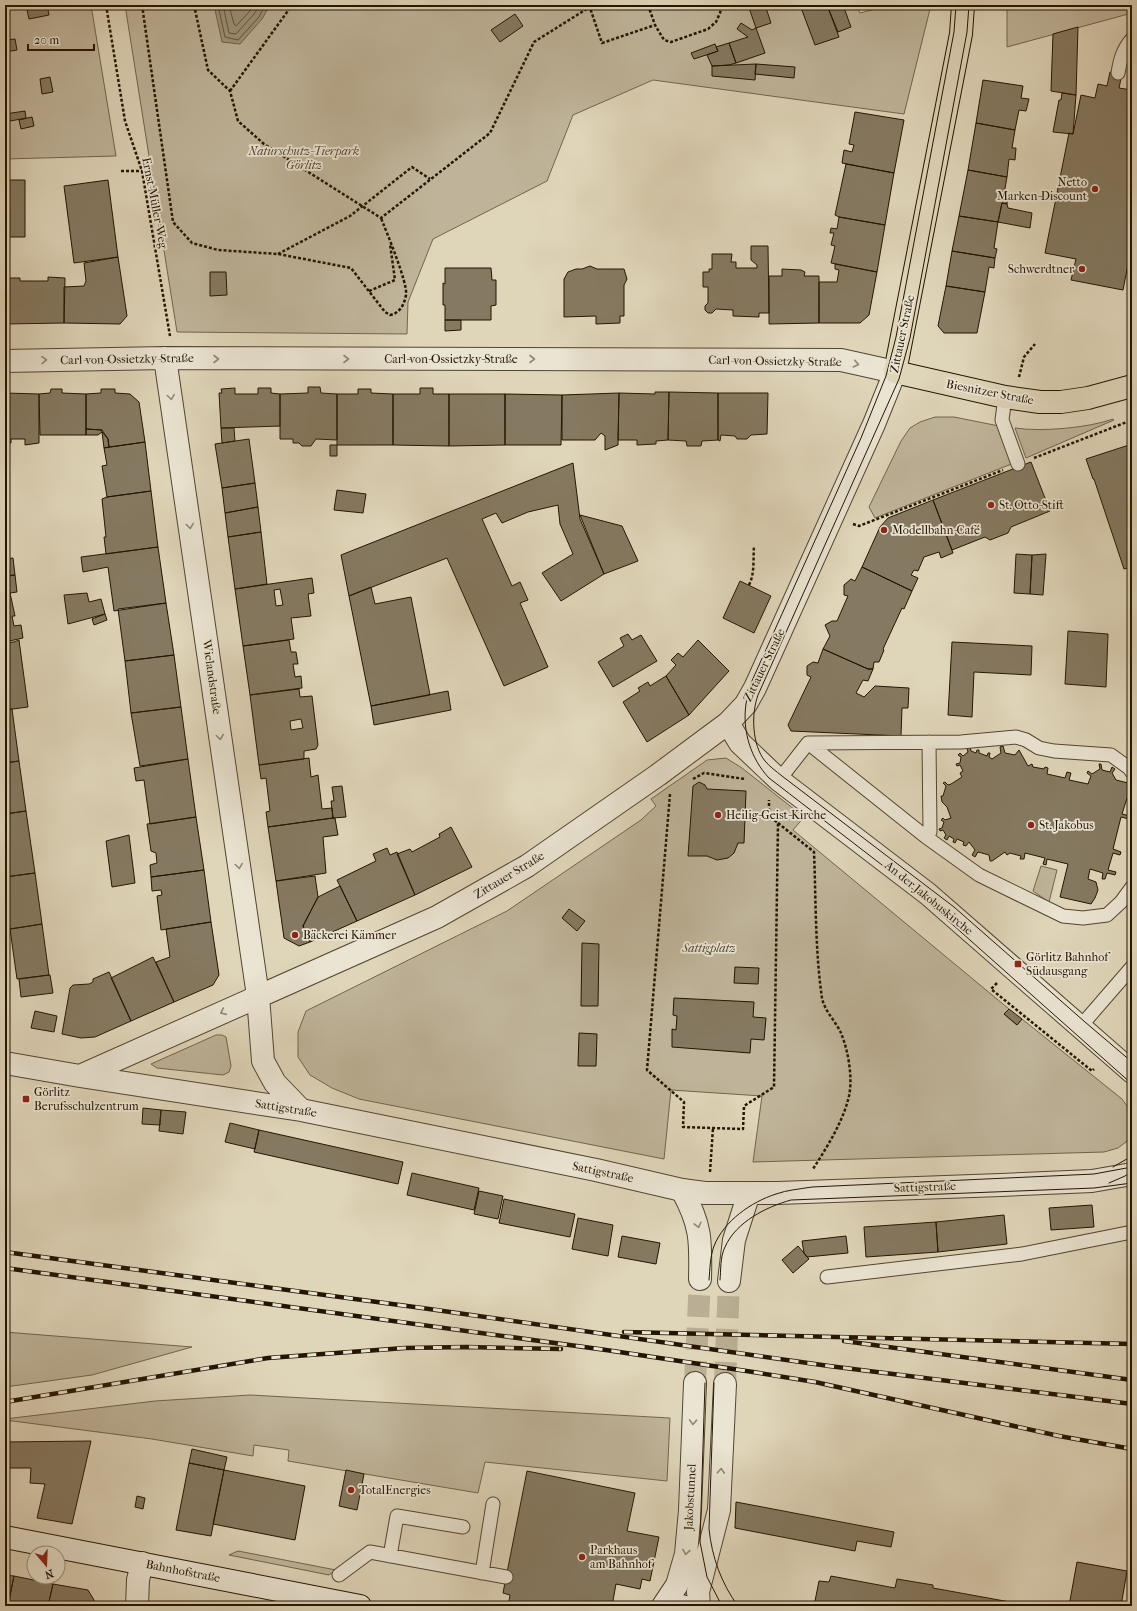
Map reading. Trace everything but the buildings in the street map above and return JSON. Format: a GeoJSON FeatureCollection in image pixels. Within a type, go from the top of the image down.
{"type":"FeatureCollection","features":[{"type":"Feature","properties":{"kind":"main road","name":"Zittauer Straße"},"geometry":{"type":"LineString","coordinates":[[895,372],[961,34],[963,5]]}},
{"type":"Feature","properties":{"kind":"main road","name":"Biesnitzer Straße"},"geometry":{"type":"LineString","coordinates":[[895,372],[1005,397],[1040,402],[1061,402],[1088,398],[1132,386]]}},
{"type":"Feature","properties":{"kind":"street","name":"Carl-von-Ossietzky-Straße"},"geometry":{"type":"LineString","coordinates":[[5,361],[165,358],[841,360],[895,372]]}},
{"type":"Feature","properties":{"kind":"street","name":"Wielandstraße"},"geometry":{"type":"LineString","coordinates":[[165,358],[258,996]]}},
{"type":"Feature","properties":{"kind":"street","name":"Zittauer Straße"},"geometry":{"type":"LineString","coordinates":[[258,996],[444,913],[526,866],[658,775],[728,723],[746,704],[755,688],[878,415],[895,372]]}},
{"type":"Feature","properties":{"kind":"street","name":"An der Jakobuskirche"},"geometry":{"type":"LineString","coordinates":[[728,723],[740,743],[779,780],[928,894],[1132,1072]]}},
{"type":"Feature","properties":{"kind":"street"},"geometry":{"type":"LineString","coordinates":[[80,1076],[258,996],[263,1061],[275,1084],[301,1110]]}},
{"type":"Feature","properties":{"kind":"street","name":"Sattigstraße"},"geometry":{"type":"LineString","coordinates":[[5,1063],[301,1110],[596,1170],[682,1190],[705,1193],[812,1192],[1085,1181],[1132,1174]]}},
{"type":"Feature","properties":{"kind":"street"},"geometry":{"type":"LineString","coordinates":[[682,1190],[696,1219],[700,1236],[700,1280]]}},
{"type":"Feature","properties":{"kind":"street"},"geometry":{"type":"LineString","coordinates":[[729,1281],[734,1240],[749,1193]]}},
{"type":"Feature","properties":{"kind":"street","name":"Jakobstunnel"},"geometry":{"type":"LineString","coordinates":[[663,1606],[677,1585],[686,1554],[690,1510],[695,1383]]}},
{"type":"Feature","properties":{"kind":"street","name":"Jakobstunnel"},"geometry":{"type":"LineString","coordinates":[[699,1606],[698,1592],[719,1510],[725,1384]]}},
{"type":"Feature","properties":{"kind":"street","name":"Bahnhofstraße"},"geometry":{"type":"LineString","coordinates":[[5,1537],[360,1606]]}},
{"type":"Feature","properties":{"kind":"street"},"geometry":{"type":"LineString","coordinates":[[137,1606],[138,1580],[142,1563]]}},
{"type":"Feature","properties":{"kind":"street"},"geometry":{"type":"LineString","coordinates":[[668,1606],[682,1606]]}},
{"type":"Feature","properties":{"kind":"lane"},"geometry":{"type":"LineString","coordinates":[[1118,74],[1121,57],[1126,46],[1132,39]]}},
{"type":"Feature","properties":{"kind":"lane"},"geometry":{"type":"LineString","coordinates":[[1005,397],[1002,420],[1018,464]]}},
{"type":"Feature","properties":{"kind":"lane"},"geometry":{"type":"LineString","coordinates":[[808,743],[961,742],[1016,737],[1026,740],[1039,748],[1054,751],[1111,755],[1129,768],[1132,772]]}},
{"type":"Feature","properties":{"kind":"lane"},"geometry":{"type":"LineString","coordinates":[[926,837],[930,832],[929,742]]}},
{"type":"Feature","properties":{"kind":"lane"},"geometry":{"type":"LineString","coordinates":[[779,780],[808,743]]}},
{"type":"Feature","properties":{"kind":"lane"},"geometry":{"type":"LineString","coordinates":[[808,743],[926,837],[979,875],[1063,916],[1083,918],[1107,915],[1121,902],[1132,887]]}},
{"type":"Feature","properties":{"kind":"lane"},"geometry":{"type":"LineString","coordinates":[[1080,1027],[1132,967]]}},
{"type":"Feature","properties":{"kind":"lane"},"geometry":{"type":"LineString","coordinates":[[827,1277],[1022,1254],[1132,1232]]}},
{"type":"Feature","properties":{"kind":"lane"},"geometry":{"type":"LineString","coordinates":[[482,1573],[494,1504]]}},
{"type":"Feature","properties":{"kind":"lane"},"geometry":{"type":"LineString","coordinates":[[390,1556],[397,1516],[463,1528]]}},
{"type":"Feature","properties":{"kind":"lane"},"geometry":{"type":"LineString","coordinates":[[339,1575],[370,1552],[506,1577]]}},
{"type":"Feature","properties":{"kind":"path","name":"Ernst-Müller-Weg"},"geometry":{"type":"LineString","coordinates":[[106,5],[125,121],[142,171],[170,334],[165,358]]}},
{"type":"Feature","properties":{"kind":"path"},"geometry":{"type":"LineString","coordinates":[[142,5],[173,222],[192,243],[218,250],[278,254],[351,268],[385,312],[390,315],[396,314],[400,311],[406,295],[405,286],[389,237],[380,218],[264,144],[238,122],[230,91],[208,70],[194,5]]}},
{"type":"Feature","properties":{"kind":"path"},"geometry":{"type":"LineString","coordinates":[[230,91],[290,8],[294,5]]}},
{"type":"Feature","properties":{"kind":"path"},"geometry":{"type":"LineString","coordinates":[[380,218],[490,133],[534,42],[590,5],[602,43],[655,25]]}},
{"type":"Feature","properties":{"kind":"path"},"geometry":{"type":"LineString","coordinates":[[648,5],[655,25],[664,40],[671,42],[708,29],[716,22],[722,5]]}},
{"type":"Feature","properties":{"kind":"path"},"geometry":{"type":"LineString","coordinates":[[278,254],[350,216],[412,167],[430,179]]}},
{"type":"Feature","properties":{"kind":"path"},"geometry":{"type":"LineString","coordinates":[[121,171],[142,171]]}},
{"type":"Feature","properties":{"kind":"path"},"geometry":{"type":"LineString","coordinates":[[369,290],[395,280],[389,237]]}},
{"type":"Feature","properties":{"kind":"path"},"geometry":{"type":"LineString","coordinates":[[1013,376],[1020,377],[1024,357],[1035,344]]}},
{"type":"Feature","properties":{"kind":"path"},"geometry":{"type":"LineString","coordinates":[[833,516],[859,526],[1132,420]]}},
{"type":"Feature","properties":{"kind":"path"},"geometry":{"type":"LineString","coordinates":[[749,585],[753,577],[752,564],[754,546]]}},
{"type":"Feature","properties":{"kind":"path"},"geometry":{"type":"LineString","coordinates":[[691,780],[704,773],[746,779]]}},
{"type":"Feature","properties":{"kind":"path"},"geometry":{"type":"LineString","coordinates":[[658,775],[670,791],[646,1070],[684,1102],[683,1127],[743,1129],[744,1106],[774,1087],[778,822]]}},
{"type":"Feature","properties":{"kind":"path"},"geometry":{"type":"LineString","coordinates":[[779,780],[770,794],[769,816],[814,852],[819,967],[823,1000],[841,1033],[850,1063],[849,1095],[839,1123],[823,1154],[813,1169],[812,1192]]}},
{"type":"Feature","properties":{"kind":"path"},"geometry":{"type":"LineString","coordinates":[[991,989],[1092,1071]]}},
{"type":"Feature","properties":{"kind":"path"},"geometry":{"type":"LineString","coordinates":[[710,1165],[713,1128]]}},
{"type":"Feature","properties":{"kind":"green space"},"geometry":{"type":"Polygon","coordinates":[[[5,5],[91,5],[116,156],[5,159],[5,5]]]}},
{"type":"Feature","properties":{"kind":"green space","name":"Naturschutz-Tierpark Görlitz"},"geometry":{"type":"Polygon","coordinates":[[[125,5],[856,5],[860,13],[891,5],[931,5],[904,114],[653,80],[573,115],[547,181],[433,239],[408,302],[407,334],[177,332],[125,5]]]}},
{"type":"Feature","properties":{"kind":"green space"},"geometry":{"type":"Polygon","coordinates":[[[1007,5],[1132,5],[1132,13],[1007,47],[1007,5]]]}},
{"type":"Feature","properties":{"kind":"green space"},"geometry":{"type":"Polygon","coordinates":[[[935,417],[954,417],[999,426],[1014,463],[875,518],[869,507],[901,441],[910,428],[920,422],[935,417]]]}},
{"type":"Feature","properties":{"kind":"green space"},"geometry":{"type":"Polygon","coordinates":[[[1114,420],[1026,458],[1015,428],[1038,430],[1078,427],[1114,420]]]}},
{"type":"Feature","properties":{"kind":"green space","name":"Sattigplatz"},"geometry":{"type":"Polygon","coordinates":[[[726,758],[742,768],[804,817],[793,830],[1009,1009],[1005,1015],[1017,1025],[1022,1019],[1122,1099],[1132,1113],[1132,1132],[1126,1142],[1118,1148],[1104,1152],[753,1162],[762,1096],[671,1090],[664,1159],[359,1099],[332,1088],[310,1075],[298,1057],[298,1032],[306,1011],[507,911],[641,820],[656,806],[651,799],[707,760],[726,758]]]}},
{"type":"Feature","properties":{"kind":"green space"},"geometry":{"type":"Polygon","coordinates":[[[1041,866],[1057,870],[1049,902],[1033,891],[1041,866]]]}},
{"type":"Feature","properties":{"kind":"green space"},"geometry":{"type":"Polygon","coordinates":[[[216,1035],[226,1037],[231,1066],[229,1072],[223,1075],[157,1068],[151,1064],[216,1035]]]}},
{"type":"Feature","properties":{"kind":"green space"},"geometry":{"type":"Polygon","coordinates":[[[5,1332],[192,1347],[92,1375],[5,1387],[5,1332]]]}},
{"type":"Feature","properties":{"kind":"green space"},"geometry":{"type":"Polygon","coordinates":[[[250,1395],[670,1418],[667,1481],[485,1462],[478,1493],[288,1461],[289,1450],[254,1445],[253,1456],[152,1439],[5,1420],[155,1401],[250,1395]]]}},
{"type":"Feature","properties":{"kind":"green space"},"geometry":{"type":"Polygon","coordinates":[[[238,1551],[336,1570],[329,1575],[229,1555],[238,1551]]]}},
{"type":"Feature","properties":{"kind":"water"},"geometry":{"type":"Polygon","coordinates":[[[214,5],[270,5],[262,19],[240,44],[222,42],[214,5]]]}},
{"type":"Feature","properties":{"kind":"tunnel"},"geometry":{"type":"LineString","coordinates":[[695,1383],[700,1279]]}},
{"type":"Feature","properties":{"kind":"tunnel"},"geometry":{"type":"LineString","coordinates":[[725,1384],[729,1281]]}},
{"type":"Feature","properties":{"kind":"tram line"},"geometry":{"type":"LineString","coordinates":[[956,5],[954,32],[896,337],[886,376],[861,438],[751,683],[746,701],[745,724],[749,744],[757,762],[769,778],[908,885],[1132,1084]]}},
{"type":"Feature","properties":{"kind":"tram line"},"geometry":{"type":"LineString","coordinates":[[969,5],[967,32],[910,338],[899,379],[758,695],[754,711],[755,738],[757,747],[765,761],[771,767],[954,907],[1132,1062]]}},
{"type":"Feature","properties":{"kind":"tram line"},"geometry":{"type":"LineString","coordinates":[[1113,1167],[1132,1156]]}},
{"type":"Feature","properties":{"kind":"tram line"},"geometry":{"type":"LineString","coordinates":[[709,1280],[710,1263],[714,1246],[724,1228],[748,1207],[780,1193],[812,1187],[1094,1174],[1132,1167]]}},
{"type":"Feature","properties":{"kind":"tram line"},"geometry":{"type":"LineString","coordinates":[[1109,1183],[1132,1171]]}},
{"type":"Feature","properties":{"kind":"tram line"},"geometry":{"type":"LineString","coordinates":[[720,1280],[723,1251],[736,1230],[762,1211],[791,1200],[1094,1188],[1132,1183]]}},
{"type":"Feature","properties":{"kind":"tram line"},"geometry":{"type":"LineString","coordinates":[[705,1383],[700,1542],[707,1577],[722,1606]]}},
{"type":"Feature","properties":{"kind":"tram line"},"geometry":{"type":"LineString","coordinates":[[714,1383],[709,1529],[710,1539],[712,1550],[722,1579],[738,1606]]}},
{"type":"Feature","properties":{"kind":"railway"},"geometry":{"type":"LineString","coordinates":[[5,1252],[422,1308],[829,1366],[1132,1404]]}},
{"type":"Feature","properties":{"kind":"railway"},"geometry":{"type":"LineString","coordinates":[[5,1268],[606,1350],[753,1372],[815,1382],[1059,1436],[1132,1449]]}},
{"type":"Feature","properties":{"kind":"railway"},"geometry":{"type":"LineString","coordinates":[[624,1332],[1132,1344]]}},
{"type":"Feature","properties":{"kind":"railway"},"geometry":{"type":"LineString","coordinates":[[844,1341],[1132,1380]]}},
{"type":"Feature","properties":{"kind":"railway"},"geometry":{"type":"LineString","coordinates":[[5,1402],[268,1358],[405,1348],[466,1347],[561,1349]]}},
{"type":"Feature","properties":{"kind":"place","name":"Netto Marken-Discount"},"geometry":{"type":"Point","coordinates":[1095,189]}},
{"type":"Feature","properties":{"kind":"place","name":"Schwerdtner"},"geometry":{"type":"Point","coordinates":[1082,269]}},
{"type":"Feature","properties":{"kind":"place","name":"St. Otto-Stift"},"geometry":{"type":"Point","coordinates":[991,505]}},
{"type":"Feature","properties":{"kind":"place","name":"Modellbahn-Café"},"geometry":{"type":"Point","coordinates":[884,530]}},
{"type":"Feature","properties":{"kind":"place","name":"Heilig-Geist-Kirche"},"geometry":{"type":"Point","coordinates":[718,815]}},
{"type":"Feature","properties":{"kind":"place","name":"St. Jakobus"},"geometry":{"type":"Point","coordinates":[1031,825]}},
{"type":"Feature","properties":{"kind":"place","name":"Bäckerei Kämmer"},"geometry":{"type":"Point","coordinates":[295,935]}},
{"type":"Feature","properties":{"kind":"place","name":"Görlitz Bahnhof Südausgang"},"geometry":{"type":"Point","coordinates":[1018,964]}},
{"type":"Feature","properties":{"kind":"place","name":"Görlitz Berufsschulzentrum"},"geometry":{"type":"Point","coordinates":[26,1099]}},
{"type":"Feature","properties":{"kind":"place","name":"TotalEnergies"},"geometry":{"type":"Point","coordinates":[351,1490]}},
{"type":"Feature","properties":{"kind":"place","name":"Parkhaus am Bahnhof"},"geometry":{"type":"Point","coordinates":[582,1557]}}]}
